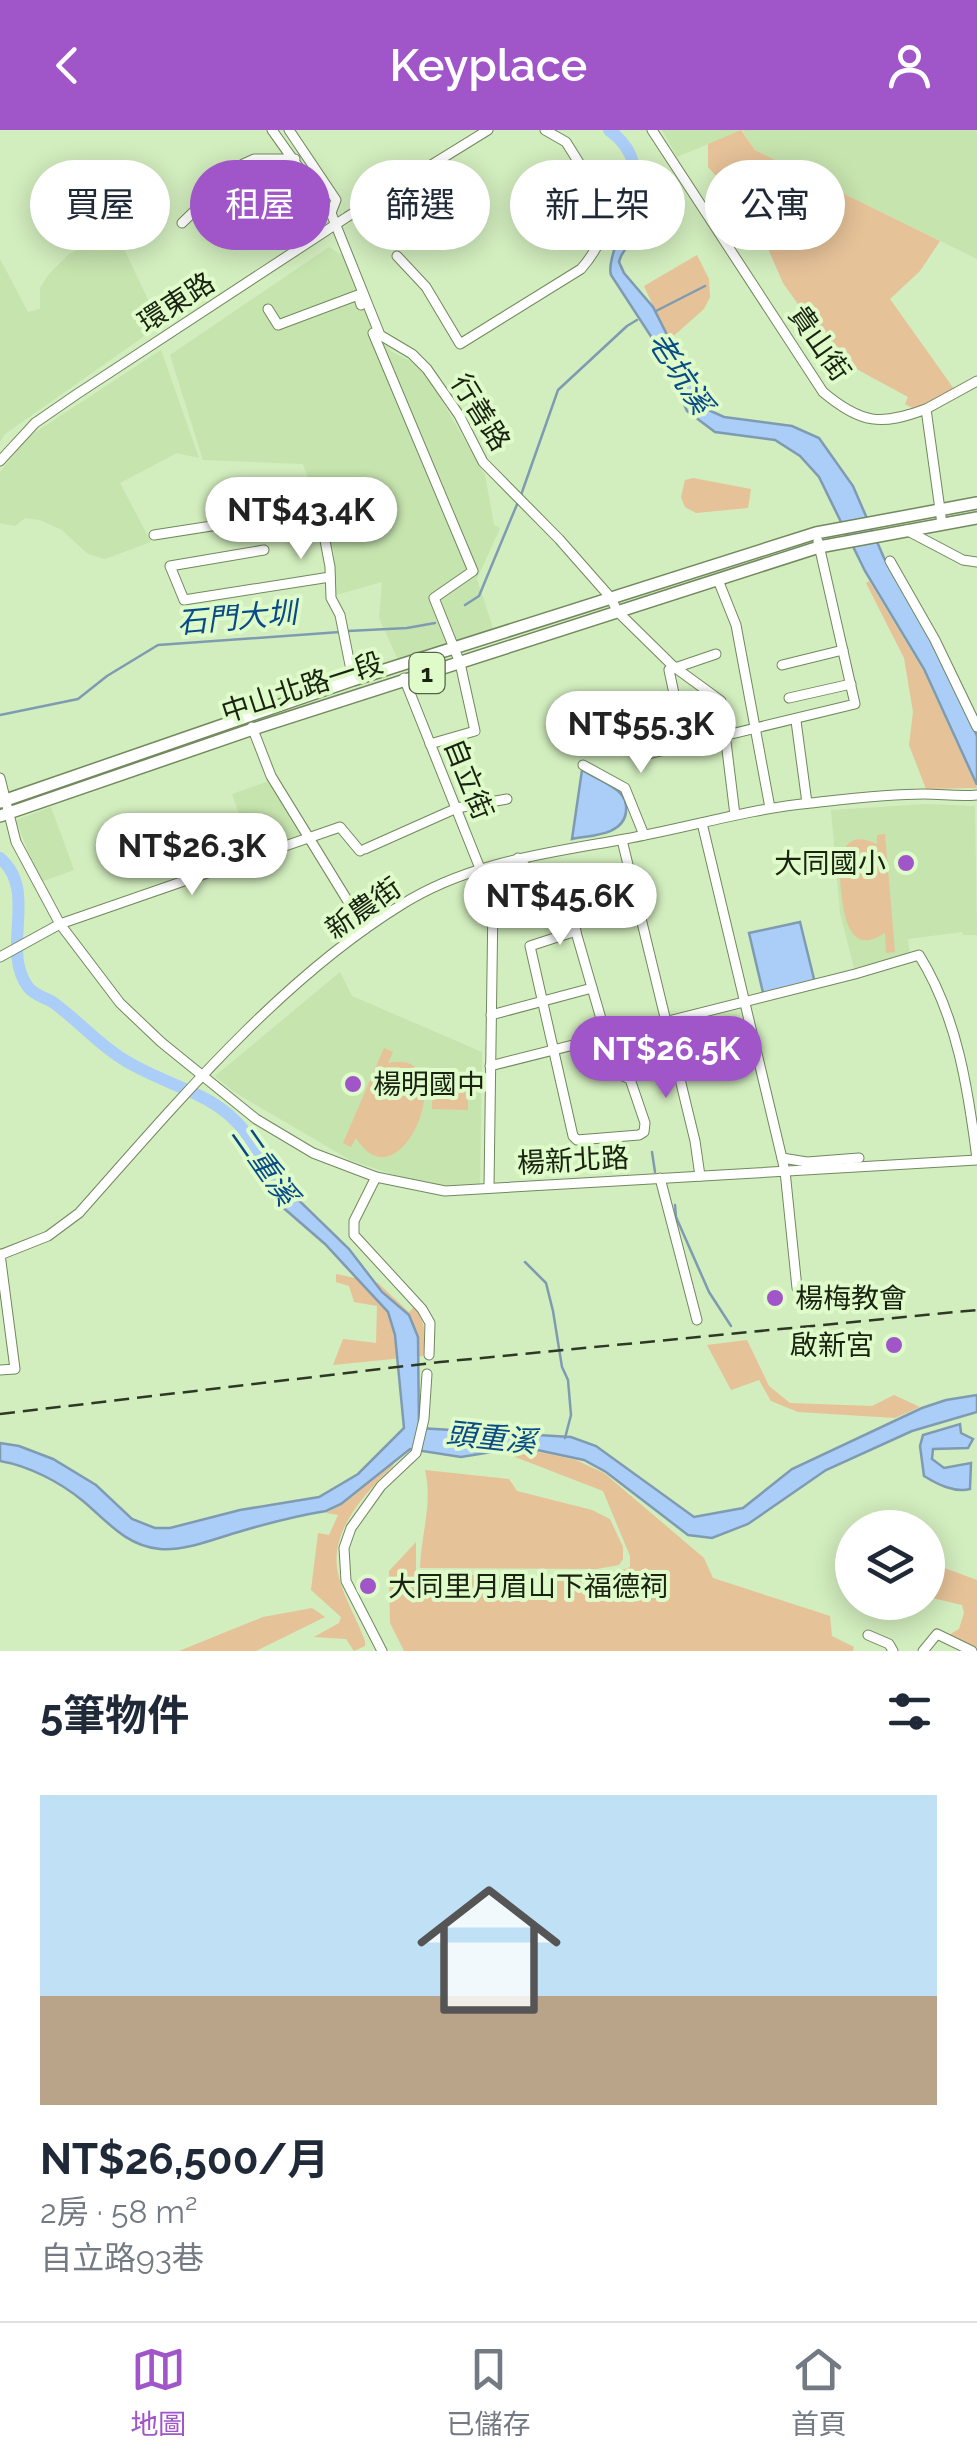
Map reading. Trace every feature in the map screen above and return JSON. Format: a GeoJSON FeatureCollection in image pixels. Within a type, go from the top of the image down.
{"type":"FeatureCollection","features":[{"type":"Feature","properties":{"kind":"main road","name":"1"},"geometry":{"type":"LineString","coordinates":[[939,509],[977,503]]}},
{"type":"Feature","properties":{"kind":"main road","name":"中山北路一段"},"geometry":{"type":"LineString","coordinates":[[3,807],[718,580],[843,527],[939,509]]}},
{"type":"Feature","properties":{"kind":"main road","name":"1"},"geometry":{"type":"LineString","coordinates":[[906,530],[977,518]]}},
{"type":"Feature","properties":{"kind":"main road","name":"中山北路一段"},"geometry":{"type":"LineString","coordinates":[[3,807],[249,715],[612,598],[818,540],[849,540],[906,530]]}},
{"type":"Feature","properties":{"kind":"street"},"geometry":{"type":"LineString","coordinates":[[272,130],[294,160]]}},
{"type":"Feature","properties":{"kind":"street"},"geometry":{"type":"LineString","coordinates":[[289,130],[336,200],[332,213]]}},
{"type":"Feature","properties":{"kind":"street","name":"環東路"},"geometry":{"type":"LineString","coordinates":[[0,461],[35,422],[336,224],[488,130]]}},
{"type":"Feature","properties":{"kind":"street"},"geometry":{"type":"LineString","coordinates":[[397,256],[426,287],[460,344],[581,269],[594,255],[608,214],[606,206],[566,142],[545,130]]}},
{"type":"Feature","properties":{"kind":"street","name":"貴山街"},"geometry":{"type":"LineString","coordinates":[[652,130],[824,392],[856,414],[884,422],[926,409],[977,380]]}},
{"type":"Feature","properties":{"kind":"street","name":"行善路"},"geometry":{"type":"LineString","coordinates":[[332,213],[380,335],[412,354],[427,370],[459,415],[483,462],[612,598],[617,610]]}},
{"type":"Feature","properties":{"kind":"street"},"geometry":{"type":"LineString","coordinates":[[182,223],[190,215]]}},
{"type":"Feature","properties":{"kind":"street"},"geometry":{"type":"LineString","coordinates":[[268,309],[278,326],[358,295],[473,572],[434,598],[460,663],[475,731],[430,744]]}},
{"type":"Feature","properties":{"kind":"street"},"geometry":{"type":"LineString","coordinates":[[926,409],[942,524]]}},
{"type":"Feature","properties":{"kind":"street"},"geometry":{"type":"LineString","coordinates":[[154,535],[314,510],[324,536],[331,598],[342,624],[353,680]]}},
{"type":"Feature","properties":{"kind":"street"},"geometry":{"type":"LineString","coordinates":[[906,530],[963,560],[977,562]]}},
{"type":"Feature","properties":{"kind":"street"},"geometry":{"type":"LineString","coordinates":[[640,756],[855,704],[818,540]]}},
{"type":"Feature","properties":{"kind":"street"},"geometry":{"type":"LineString","coordinates":[[264,550],[170,566],[184,600],[330,577]]}},
{"type":"Feature","properties":{"kind":"street"},"geometry":{"type":"LineString","coordinates":[[890,561],[977,727]]}},
{"type":"Feature","properties":{"kind":"street"},"geometry":{"type":"LineString","coordinates":[[718,580],[736,625],[770,808]]}},
{"type":"Feature","properties":{"kind":"street"},"geometry":{"type":"LineString","coordinates":[[617,610],[674,666],[721,701],[735,815]]}},
{"type":"Feature","properties":{"kind":"street"},"geometry":{"type":"LineString","coordinates":[[782,665],[843,650]]}},
{"type":"Feature","properties":{"kind":"street"},"geometry":{"type":"LineString","coordinates":[[680,722],[668,670],[716,654]]}},
{"type":"Feature","properties":{"kind":"street","name":"自立街"},"geometry":{"type":"LineString","coordinates":[[400,666],[492,901],[490,1188]]}},
{"type":"Feature","properties":{"kind":"street"},"geometry":{"type":"LineString","coordinates":[[788,698],[850,684]]}},
{"type":"Feature","properties":{"kind":"street"},"geometry":{"type":"LineString","coordinates":[[249,715],[262,758],[365,929]]}},
{"type":"Feature","properties":{"kind":"street"},"geometry":{"type":"LineString","coordinates":[[796,721],[808,803]]}},
{"type":"Feature","properties":{"kind":"street"},"geometry":{"type":"LineString","coordinates":[[582,765],[625,788],[644,836]]}},
{"type":"Feature","properties":{"kind":"street"},"geometry":{"type":"LineString","coordinates":[[0,778],[3,807],[16,842],[60,924],[120,1003],[161,1042],[204,1074]]}},
{"type":"Feature","properties":{"kind":"street","name":"新農街"},"geometry":{"type":"LineString","coordinates":[[0,1255],[48,1236],[79,1213],[262,1014],[365,929],[412,898],[480,868],[518,858],[770,808],[925,794],[977,796]]}},
{"type":"Feature","properties":{"kind":"street"},"geometry":{"type":"LineString","coordinates":[[3,955],[60,924],[308,836],[340,827],[362,850],[457,808],[507,798]]}},
{"type":"Feature","properties":{"kind":"street"},"geometry":{"type":"LineString","coordinates":[[702,822],[785,1171],[797,1288]]}},
{"type":"Feature","properties":{"kind":"street"},"geometry":{"type":"LineString","coordinates":[[622,840],[696,1141],[700,1176]]}},
{"type":"Feature","properties":{"kind":"street"},"geometry":{"type":"LineString","coordinates":[[518,858],[566,907],[606,1036]]}},
{"type":"Feature","properties":{"kind":"street"},"geometry":{"type":"LineString","coordinates":[[576,931],[530,946],[573,1136],[578,1140],[630,1137],[644,1132],[645,1123],[630,1079],[600,1068]]}},
{"type":"Feature","properties":{"kind":"street"},"geometry":{"type":"LineString","coordinates":[[490,1066],[919,955],[954,1034],[968,1085],[977,1160]]}},
{"type":"Feature","properties":{"kind":"street"},"geometry":{"type":"LineString","coordinates":[[490,1016],[592,988]]}},
{"type":"Feature","properties":{"kind":"street","name":"楊新北路"},"geometry":{"type":"LineString","coordinates":[[204,1074],[270,1128],[313,1153],[376,1177],[445,1191],[977,1160]]}},
{"type":"Feature","properties":{"kind":"street"},"geometry":{"type":"LineString","coordinates":[[782,1158],[807,1162],[859,1158]]}},
{"type":"Feature","properties":{"kind":"street"},"geometry":{"type":"LineString","coordinates":[[376,1177],[354,1221],[354,1235],[422,1309],[430,1323],[429,1355]]}},
{"type":"Feature","properties":{"kind":"street"},"geometry":{"type":"LineString","coordinates":[[660,1178],[698,1320]]}},
{"type":"Feature","properties":{"kind":"street"},"geometry":{"type":"LineString","coordinates":[[0,1255],[5,1322],[15,1368],[0,1370]]}},
{"type":"Feature","properties":{"kind":"street"},"geometry":{"type":"LineString","coordinates":[[382,1651],[346,1581],[344,1548],[351,1528],[380,1486],[416,1453],[424,1419],[427,1374]]}},
{"type":"Feature","properties":{"kind":"street"},"geometry":{"type":"LineString","coordinates":[[923,1651],[937,1634],[972,1651]]}},
{"type":"Feature","properties":{"kind":"street"},"geometry":{"type":"LineString","coordinates":[[868,1635],[889,1644],[894,1651]]}},
{"type":"Feature","properties":{"kind":"shaded area"},"geometry":{"type":"Polygon","coordinates":[[[662,130],[742,130],[677,157],[662,130]]]}},
{"type":"Feature","properties":{"kind":"shaded area"},"geometry":{"type":"Polygon","coordinates":[[[741,130],[755,150],[775,160],[708,160],[708,144],[741,130]]]}},
{"type":"Feature","properties":{"kind":"shaded area"},"geometry":{"type":"Polygon","coordinates":[[[742,130],[977,130],[977,259],[845,194],[845,160],[775,160],[755,150],[742,130]]]}},
{"type":"Feature","properties":{"kind":"shaded area"},"geometry":{"type":"Polygon","coordinates":[[[845,194],[940,241],[920,271],[890,299],[954,389],[914,409],[905,404],[908,397],[849,365],[812,324],[783,283],[769,250],[845,250],[845,194]]]}},
{"type":"Feature","properties":{"kind":"shaded area"},"geometry":{"type":"Polygon","coordinates":[[[330,248],[342,255],[376,334],[392,352],[415,363],[432,384],[485,475],[494,525],[500,528],[477,579],[494,631],[399,662],[379,618],[382,582],[336,595],[334,551],[303,464],[203,460],[170,355],[325,250],[330,248]]]}},
{"type":"Feature","properties":{"kind":"shaded area"},"geometry":{"type":"Polygon","coordinates":[[[78,250],[125,250],[160,325],[5,434],[0,442],[0,259],[28,312],[40,309],[40,288],[69,254],[78,250]]]}},
{"type":"Feature","properties":{"kind":"shaded area"},"geometry":{"type":"Polygon","coordinates":[[[697,255],[709,279],[710,297],[704,309],[669,340],[644,286],[697,255]]]}},
{"type":"Feature","properties":{"kind":"shaded area"},"geometry":{"type":"Polygon","coordinates":[[[161,350],[199,458],[177,453],[120,483],[151,542],[105,559],[88,554],[62,530],[40,520],[25,518],[15,526],[0,523],[0,472],[28,437],[161,350]]]}},
{"type":"Feature","properties":{"kind":"shaded area"},"geometry":{"type":"Polygon","coordinates":[[[693,478],[751,489],[748,508],[696,513],[685,507],[681,497],[685,480],[693,478]]]}},
{"type":"Feature","properties":{"kind":"shaded area"},"geometry":{"type":"Polygon","coordinates":[[[869,581],[924,672],[977,788],[926,789],[909,745],[913,712],[904,658],[866,583],[869,581]]]}},
{"type":"Feature","properties":{"kind":"shaded area"},"geometry":{"type":"Polygon","coordinates":[[[269,781],[303,837],[253,855],[232,794],[269,781]]]}},
{"type":"Feature","properties":{"kind":"shaded area","name":"大同國小"},"geometry":{"type":"Polygon","coordinates":[[[926,804],[975,806],[977,935],[962,932],[908,939],[910,955],[854,968],[840,913],[831,810],[926,804]]]}},
{"type":"Feature","properties":{"kind":"shaded area"},"geometry":{"type":"Polygon","coordinates":[[[51,807],[74,870],[40,882],[16,820],[51,807]]]}},
{"type":"Feature","properties":{"kind":"shaded area"},"geometry":{"type":"Polygon","coordinates":[[[885,834],[895,952],[886,953],[885,933],[863,940],[851,930],[840,881],[841,860],[848,844],[864,840],[877,844],[877,835],[885,834]]]}},
{"type":"Feature","properties":{"kind":"shaded area","name":"楊明國中"},"geometry":{"type":"Polygon","coordinates":[[[340,972],[352,996],[482,1052],[480,1184],[445,1186],[400,1177],[350,1160],[234,1092],[215,1076],[340,972]]]}},
{"type":"Feature","properties":{"kind":"shaded area"},"geometry":{"type":"Polygon","coordinates":[[[384,1048],[393,1052],[388,1063],[411,1064],[422,1078],[424,1099],[419,1122],[407,1142],[391,1155],[374,1155],[356,1138],[351,1147],[343,1143],[384,1048]]]}},
{"type":"Feature","properties":{"kind":"shaded area"},"geometry":{"type":"Polygon","coordinates":[[[433,1077],[468,1078],[468,1110],[432,1109],[433,1077]]]}},
{"type":"Feature","properties":{"kind":"shaded area"},"geometry":{"type":"Polygon","coordinates":[[[336,1274],[378,1283],[409,1312],[414,1307],[423,1324],[423,1356],[333,1365],[343,1339],[376,1343],[377,1306],[354,1302],[349,1286],[336,1282],[336,1274]]]}},
{"type":"Feature","properties":{"kind":"shaded area"},"geometry":{"type":"Polygon","coordinates":[[[747,1340],[769,1386],[790,1403],[872,1406],[894,1395],[920,1407],[895,1418],[798,1412],[771,1401],[759,1380],[731,1390],[707,1345],[747,1340]]]}},
{"type":"Feature","properties":{"kind":"shaded area"},"geometry":{"type":"Polygon","coordinates":[[[525,1449],[576,1460],[604,1473],[704,1558],[713,1578],[830,1616],[832,1636],[854,1647],[853,1651],[404,1651],[390,1623],[389,1571],[416,1542],[416,1572],[496,1576],[612,1574],[630,1567],[630,1556],[603,1491],[510,1455],[525,1449]]]}},
{"type":"Feature","properties":{"kind":"shaded area"},"geometry":{"type":"Polygon","coordinates":[[[395,1459],[353,1511],[337,1552],[342,1586],[365,1641],[365,1646],[354,1651],[346,1639],[314,1637],[339,1623],[341,1617],[311,1590],[318,1533],[329,1535],[338,1515],[326,1513],[395,1459]]]}},
{"type":"Feature","properties":{"kind":"shaded area"},"geometry":{"type":"Polygon","coordinates":[[[425,1470],[509,1479],[517,1491],[592,1510],[610,1519],[623,1547],[623,1559],[619,1565],[597,1569],[420,1568],[427,1507],[425,1470]]]}},
{"type":"Feature","properties":{"kind":"shaded area"},"geometry":{"type":"Polygon","coordinates":[[[945,1568],[977,1580],[977,1647],[947,1636],[959,1629],[962,1605],[945,1601],[945,1568]]]}},
{"type":"Feature","properties":{"kind":"shaded area"},"geometry":{"type":"Polygon","coordinates":[[[312,1608],[325,1617],[256,1651],[179,1651],[263,1617],[312,1608]]]}},
{"type":"Feature","properties":{"kind":"water"},"geometry":{"type":"Polygon","coordinates":[[[615,250],[625,250],[619,262],[624,273],[653,307],[704,408],[724,417],[792,426],[819,438],[853,486],[884,558],[965,707],[977,736],[977,785],[924,669],[865,571],[819,477],[800,456],[775,440],[715,432],[687,411],[656,344],[611,275],[615,250]]]}},
{"type":"Feature","properties":{"kind":"water"},"geometry":{"type":"Polygon","coordinates":[[[582,770],[620,793],[626,812],[624,820],[612,830],[572,839],[582,770]]]}},
{"type":"Feature","properties":{"kind":"water"},"geometry":{"type":"Polygon","coordinates":[[[800,922],[815,983],[764,997],[749,933],[800,922]]]}},
{"type":"Feature","properties":{"kind":"water","name":"頭重溪"},"geometry":{"type":"Polygon","coordinates":[[[253,1141],[280,1182],[349,1249],[382,1292],[409,1315],[418,1337],[419,1428],[571,1437],[596,1446],[694,1517],[743,1508],[792,1469],[922,1408],[977,1395],[977,1412],[912,1431],[826,1470],[748,1524],[712,1538],[688,1535],[606,1472],[584,1460],[523,1447],[461,1457],[410,1449],[341,1504],[326,1511],[179,1548],[160,1549],[137,1543],[54,1481],[0,1461],[0,1443],[53,1459],[96,1485],[132,1519],[155,1528],[170,1528],[240,1510],[319,1497],[358,1474],[404,1428],[395,1335],[388,1312],[325,1244],[268,1191],[253,1141]]]}},
{"type":"Feature","properties":{"kind":"water"},"geometry":{"type":"Polygon","coordinates":[[[960,1424],[961,1433],[973,1439],[968,1448],[933,1449],[932,1459],[944,1468],[971,1463],[970,1489],[964,1490],[946,1487],[924,1476],[920,1446],[923,1435],[960,1424]]]}},
{"type":"Feature","properties":{"kind":"waterway","name":"老坑溪"},"geometry":{"type":"LineString","coordinates":[[609,130],[632,160]]}},
{"type":"Feature","properties":{"kind":"waterway","name":"石門大圳"},"geometry":{"type":"LineString","coordinates":[[656,311],[705,286]]}},
{"type":"Feature","properties":{"kind":"waterway","name":"石門大圳"},"geometry":{"type":"LineString","coordinates":[[521,495],[558,390],[637,320]]}},
{"type":"Feature","properties":{"kind":"waterway","name":"石門大圳"},"geometry":{"type":"LineString","coordinates":[[465,605],[479,596],[518,502]]}},
{"type":"Feature","properties":{"kind":"waterway","name":"石門大圳"},"geometry":{"type":"LineString","coordinates":[[348,631],[435,623]]}},
{"type":"Feature","properties":{"kind":"waterway","name":"石門大圳"},"geometry":{"type":"LineString","coordinates":[[0,715],[78,699],[158,645],[340,632]]}},
{"type":"Feature","properties":{"kind":"waterway","name":"二重溪"},"geometry":{"type":"LineString","coordinates":[[0,858],[17,887],[17,955],[28,987],[54,1003],[122,1059],[221,1109],[236,1121],[260,1157]]}},
{"type":"Feature","properties":{"kind":"waterway"},"geometry":{"type":"LineString","coordinates":[[652,1152],[655,1172]]}},
{"type":"Feature","properties":{"kind":"waterway"},"geometry":{"type":"LineString","coordinates":[[675,1205],[676,1217],[709,1292],[731,1326]]}},
{"type":"Feature","properties":{"kind":"waterway"},"geometry":{"type":"LineString","coordinates":[[525,1262],[546,1283],[553,1311],[562,1367],[568,1380],[571,1415],[565,1438]]}},
{"type":"Feature","properties":{"kind":"railway"},"geometry":{"type":"LineString","coordinates":[[0,1414],[440,1362],[977,1310]]}},
{"type":"Feature","properties":{"kind":"place","name":"大同國小"},"geometry":{"type":"Point","coordinates":[906,863]}},
{"type":"Feature","properties":{"kind":"place","name":"楊明國中"},"geometry":{"type":"Point","coordinates":[353,1084]}},
{"type":"Feature","properties":{"kind":"place","name":"楊梅教會"},"geometry":{"type":"Point","coordinates":[775,1298]}},
{"type":"Feature","properties":{"kind":"place","name":"啟新宮"},"geometry":{"type":"Point","coordinates":[894,1345]}},
{"type":"Feature","properties":{"kind":"place","name":"大同里月眉山下福德祠"},"geometry":{"type":"Point","coordinates":[368,1586]}}]}
